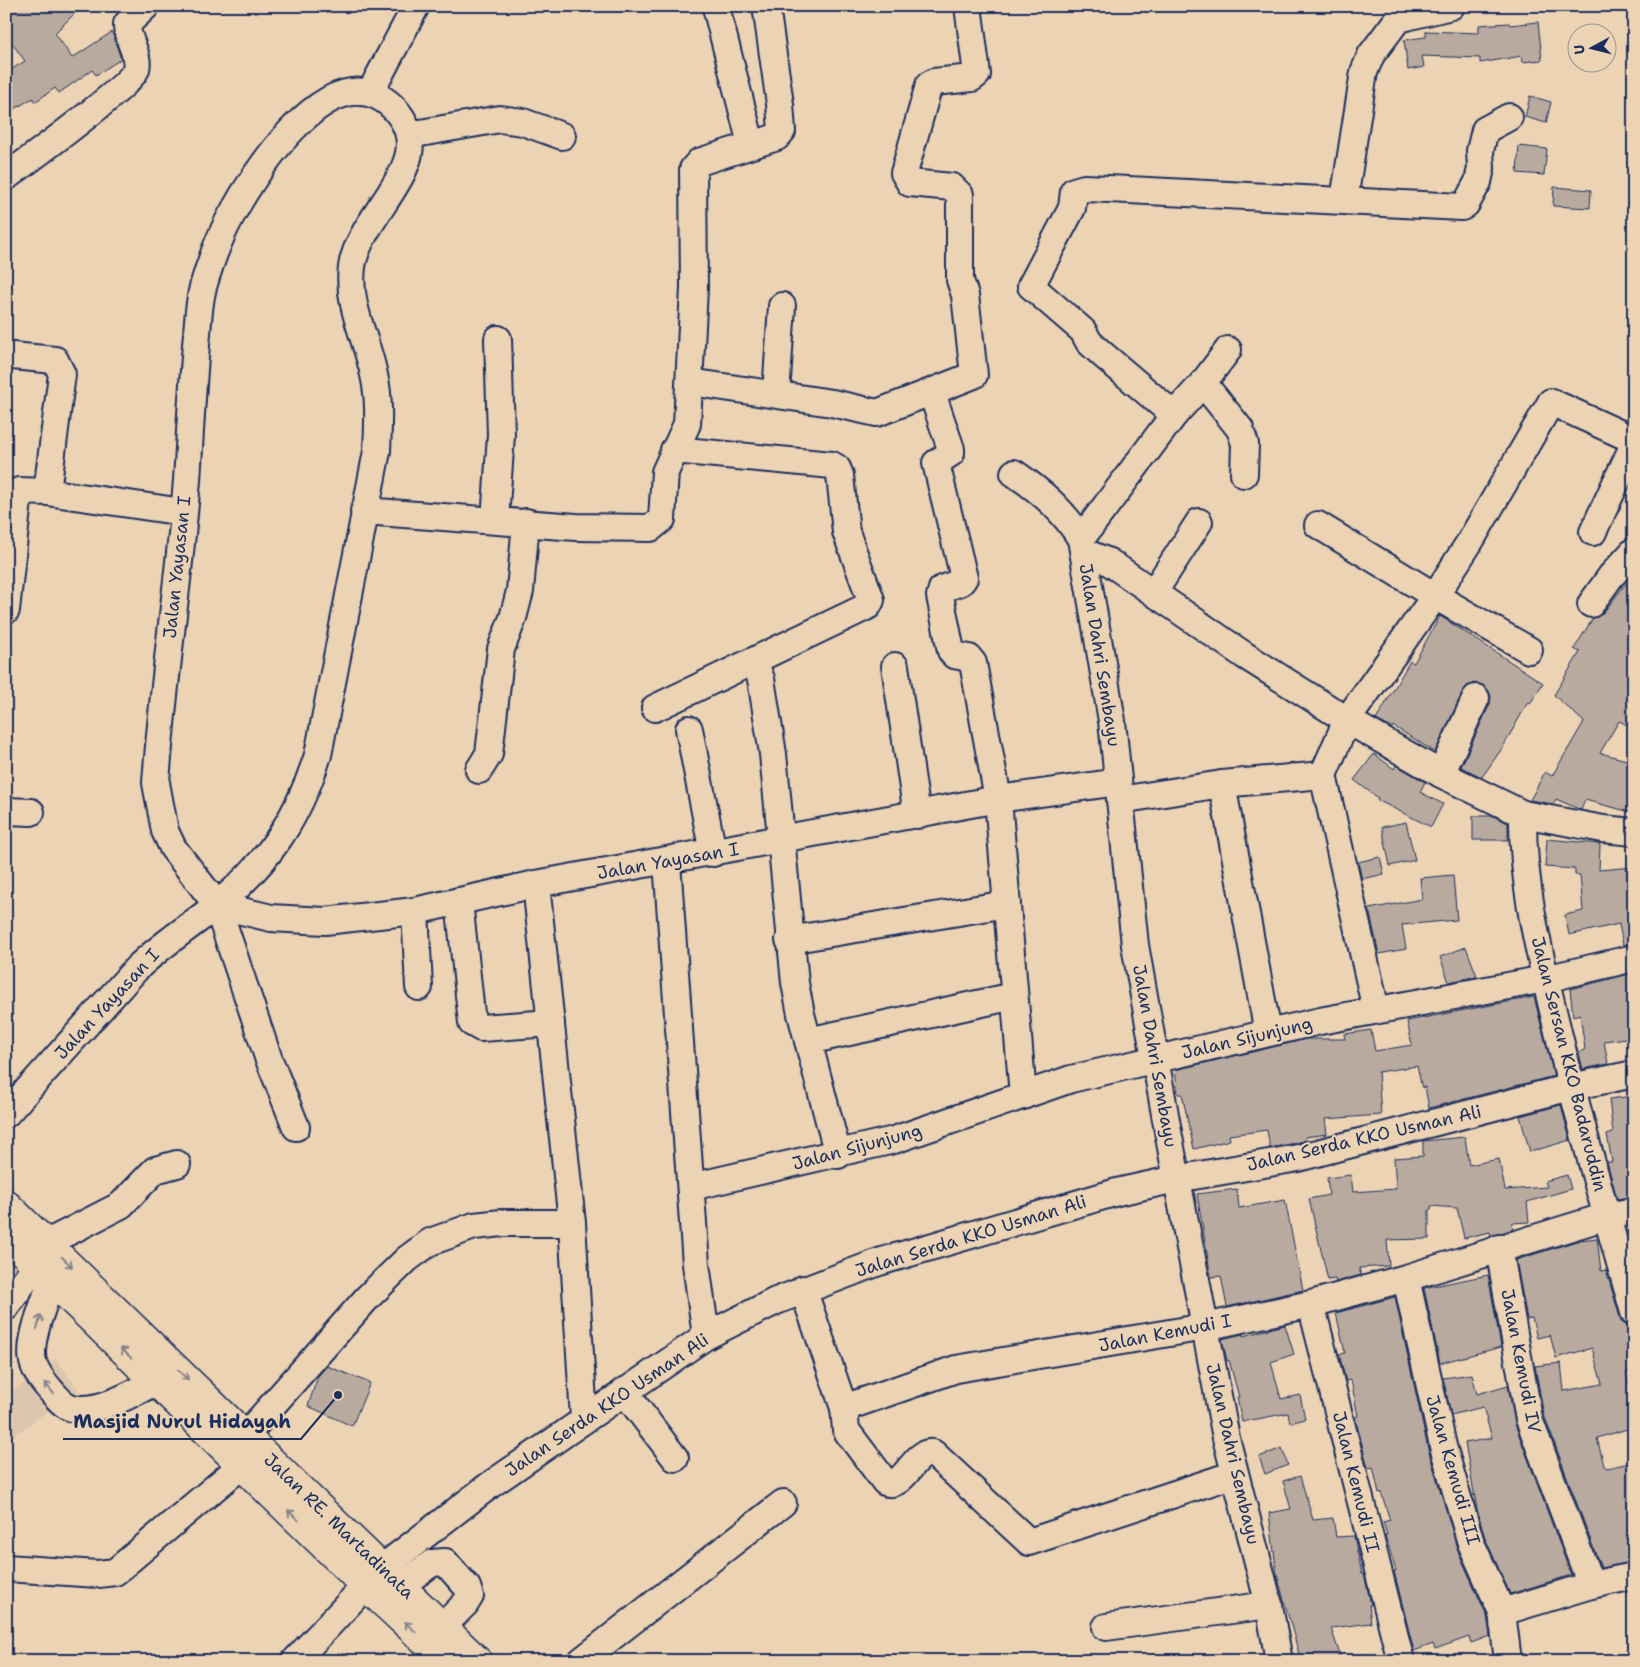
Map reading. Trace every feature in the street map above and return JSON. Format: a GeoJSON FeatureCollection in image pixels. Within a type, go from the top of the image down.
{"type":"FeatureCollection","features":[{"type":"Feature","properties":{"kind":"highway","name":"Jalan RE. Martadinata"},"geometry":{"type":"LineString","coordinates":[[6,1204],[45,1263],[246,1435],[382,1579],[442,1626],[478,1661]]}},
{"type":"Feature","properties":{"kind":"highway"},"geometry":{"type":"LineString","coordinates":[[6,1236],[45,1263],[156,1382],[242,1465],[382,1579],[446,1661]]}},
{"type":"Feature","properties":{"kind":"street"},"geometry":{"type":"LineString","coordinates":[[6,178],[103,102],[134,74],[136,59],[127,33],[127,24],[146,6]]}},
{"type":"Feature","properties":{"kind":"street"},"geometry":{"type":"LineString","coordinates":[[364,511],[526,522],[576,528],[651,528],[656,526],[662,519],[665,472],[674,450],[686,431],[694,288],[693,169],[698,162],[780,135],[782,127],[766,6]]}},
{"type":"Feature","properties":{"kind":"street"},"geometry":{"type":"LineString","coordinates":[[690,382],[832,403],[876,413],[973,377],[975,373],[965,295],[960,280],[960,194],[952,187],[910,183],[904,173],[929,85],[934,82],[972,78],[977,74],[968,6]]}},
{"type":"Feature","properties":{"kind":"street"},"geometry":{"type":"LineString","coordinates":[[1344,200],[1356,111],[1364,72],[1372,55],[1398,19],[1451,6]]}},
{"type":"Feature","properties":{"kind":"street"},"geometry":{"type":"LineString","coordinates":[[716,7],[750,144]]}},
{"type":"Feature","properties":{"kind":"street"},"geometry":{"type":"LineString","coordinates":[[296,1127],[268,1057],[217,905],[256,870],[276,847],[308,785],[318,755],[376,451],[378,410],[375,379],[353,301],[352,267],[364,232],[406,167],[409,156],[409,135],[398,112],[380,97],[370,93],[412,15]]}},
{"type":"Feature","properties":{"kind":"street","name":"Jalan Yayasan I"},"geometry":{"type":"LineString","coordinates":[[370,93],[358,91],[337,95],[300,122],[268,158],[230,217],[212,261],[200,304],[183,512],[156,783],[165,831],[173,848],[217,905],[271,918],[325,921],[415,911],[536,884],[666,862],[998,800],[1323,775]]}},
{"type":"Feature","properties":{"kind":"street"},"geometry":{"type":"LineString","coordinates":[[1174,415],[1102,354],[1089,342],[1083,331],[1031,286],[1072,208],[1079,190],[1344,200],[1462,207],[1466,204],[1478,182],[1481,168],[1480,150],[1485,130],[1509,117]]}},
{"type":"Feature","properties":{"kind":"street"},"geometry":{"type":"LineString","coordinates":[[409,135],[500,119],[523,122],[562,136]]}},
{"type":"Feature","properties":{"kind":"street"},"geometry":{"type":"LineString","coordinates":[[776,394],[782,306]]}},
{"type":"Feature","properties":{"kind":"street"},"geometry":{"type":"LineString","coordinates":[[495,520],[501,435],[498,339]]}},
{"type":"Feature","properties":{"kind":"street"},"geometry":{"type":"LineString","coordinates":[[1228,350],[1203,383],[1174,415],[1082,546],[1154,592],[1244,655],[1347,720],[1441,774],[1522,814],[1603,829],[1634,832]]}},
{"type":"Feature","properties":{"kind":"street"},"geometry":{"type":"LineString","coordinates":[[12,356],[55,360],[61,369],[62,374],[47,492]]}},
{"type":"Feature","properties":{"kind":"street"},"geometry":{"type":"LineString","coordinates":[[1203,383],[1240,429],[1245,444],[1244,474]]}},
{"type":"Feature","properties":{"kind":"street"},"geometry":{"type":"LineString","coordinates":[[932,393],[952,449],[950,454],[936,463],[964,578],[961,582],[942,589],[940,596],[951,651],[954,655],[969,658],[973,663],[998,800],[1023,1096]]}},
{"type":"Feature","properties":{"kind":"street"},"geometry":{"type":"LineString","coordinates":[[1376,1010],[1323,775],[1347,720],[1435,596],[1495,502],[1515,462],[1551,402],[1634,442],[1593,532]]}},
{"type":"Feature","properties":{"kind":"street"},"geometry":{"type":"LineString","coordinates":[[655,708],[870,603],[869,592],[846,532],[839,471],[832,465],[674,450]]}},
{"type":"Feature","properties":{"kind":"street","name":"Jalan Dahri Sembayu"},"geometry":{"type":"LineString","coordinates":[[1014,473],[1050,500],[1070,522],[1082,546],[1112,721],[1135,945],[1176,1178],[1235,1474],[1269,1605],[1279,1661]]}},
{"type":"Feature","properties":{"kind":"street"},"geometry":{"type":"LineString","coordinates":[[6,610],[17,494],[24,490],[183,512]]}},
{"type":"Feature","properties":{"kind":"street"},"geometry":{"type":"LineString","coordinates":[[479,770],[490,750],[501,649],[513,618],[520,591],[526,522]]}},
{"type":"Feature","properties":{"kind":"street"},"geometry":{"type":"LineString","coordinates":[[1154,592],[1199,522]]}},
{"type":"Feature","properties":{"kind":"street"},"geometry":{"type":"LineString","coordinates":[[1318,525],[1435,596],[1530,650]]}},
{"type":"Feature","properties":{"kind":"street"},"geometry":{"type":"LineString","coordinates":[[1591,604],[1611,576],[1634,551]]}},
{"type":"Feature","properties":{"kind":"street"},"geometry":{"type":"LineString","coordinates":[[754,661],[761,679],[765,700],[782,840],[789,940],[801,1014],[838,1155]]}},
{"type":"Feature","properties":{"kind":"street"},"geometry":{"type":"LineString","coordinates":[[895,666],[917,815]]}},
{"type":"Feature","properties":{"kind":"street"},"geometry":{"type":"LineString","coordinates":[[1441,774],[1476,698]]}},
{"type":"Feature","properties":{"kind":"street"},"geometry":{"type":"LineString","coordinates":[[689,730],[713,853]]}},
{"type":"Feature","properties":{"kind":"street"},"geometry":{"type":"LineString","coordinates":[[1222,784],[1268,1033]]}},
{"type":"Feature","properties":{"kind":"street","name":"Jalan Sersan KKO Badaruddin"},"geometry":{"type":"LineString","coordinates":[[1522,814],[1525,872],[1546,979],[1571,1087],[1634,1312]]}},
{"type":"Feature","properties":{"kind":"street"},"geometry":{"type":"LineString","coordinates":[[666,862],[696,1264],[706,1336]]}},
{"type":"Feature","properties":{"kind":"street"},"geometry":{"type":"LineString","coordinates":[[536,884],[572,1224],[584,1419]]}},
{"type":"Feature","properties":{"kind":"street"},"geometry":{"type":"LineString","coordinates":[[459,901],[472,1023],[481,1028],[551,1023]]}},
{"type":"Feature","properties":{"kind":"street"},"geometry":{"type":"LineString","coordinates":[[789,940],[1007,904]]}},
{"type":"Feature","properties":{"kind":"street","name":"Jalan Yayasan I"},"geometry":{"type":"LineString","coordinates":[[6,1114],[137,968],[159,947],[217,905]]}},
{"type":"Feature","properties":{"kind":"street"},"geometry":{"type":"LineString","coordinates":[[415,911],[419,987]]}},
{"type":"Feature","properties":{"kind":"street","name":"Jalan Sijunjung"},"geometry":{"type":"LineString","coordinates":[[691,1187],[838,1155],[894,1140],[1071,1079],[1268,1033],[1376,1010],[1546,979],[1634,958]]}},
{"type":"Feature","properties":{"kind":"street"},"geometry":{"type":"LineString","coordinates":[[808,1041],[1014,996]]}},
{"type":"Feature","properties":{"kind":"street","name":"Jalan Serda KKO Usman Ali"},"geometry":{"type":"LineString","coordinates":[[382,1579],[490,1485],[624,1391],[706,1336],[803,1289],[879,1262],[1117,1192],[1176,1178],[1318,1153],[1571,1087],[1634,1074]]}},
{"type":"Feature","properties":{"kind":"street"},"geometry":{"type":"LineString","coordinates":[[6,1307],[45,1263],[121,1205],[155,1170],[177,1164]]}},
{"type":"Feature","properties":{"kind":"street","name":"Jalan Kemudi I"},"geometry":{"type":"LineString","coordinates":[[844,1408],[939,1374],[974,1365],[1205,1327],[1311,1304],[1406,1278],[1607,1216],[1634,1211]]}},
{"type":"Feature","properties":{"kind":"street"},"geometry":{"type":"LineString","coordinates":[[246,1435],[367,1298],[407,1259],[430,1242],[474,1226],[502,1223],[572,1224]]}},
{"type":"Feature","properties":{"kind":"street","name":"Jalan Kemudi IV"},"geometry":{"type":"LineString","coordinates":[[1499,1248],[1529,1419],[1591,1585]]}},
{"type":"Feature","properties":{"kind":"street"},"geometry":{"type":"LineString","coordinates":[[45,1263],[32,1357],[38,1373],[60,1402],[71,1408],[92,1408],[107,1404],[156,1382]]}},
{"type":"Feature","properties":{"kind":"street","name":"Jalan Kemudi III"},"geometry":{"type":"LineString","coordinates":[[1406,1278],[1443,1446],[1471,1543],[1502,1612],[1508,1661]]}},
{"type":"Feature","properties":{"kind":"street"},"geometry":{"type":"LineString","coordinates":[[803,1289],[844,1408],[846,1430],[885,1482],[890,1484],[896,1482],[922,1456],[933,1453],[1029,1542],[1235,1474]]}},
{"type":"Feature","properties":{"kind":"street","name":"Jalan Kemudi II"},"geometry":{"type":"LineString","coordinates":[[1311,1304],[1401,1661]]}},
{"type":"Feature","properties":{"kind":"street"},"geometry":{"type":"LineString","coordinates":[[624,1391],[675,1458]]}},
{"type":"Feature","properties":{"kind":"street"},"geometry":{"type":"LineString","coordinates":[[6,1568],[98,1574],[115,1572],[242,1465]]}},
{"type":"Feature","properties":{"kind":"street"},"geometry":{"type":"LineString","coordinates":[[581,1661],[783,1503]]}},
{"type":"Feature","properties":{"kind":"street"},"geometry":{"type":"LineString","coordinates":[[295,1661],[382,1579],[432,1563],[445,1562],[468,1587],[470,1596],[465,1604],[442,1626]]}},
{"type":"Feature","properties":{"kind":"street"},"geometry":{"type":"LineString","coordinates":[[1502,1612],[1591,1585],[1634,1576]]}},
{"type":"Feature","properties":{"kind":"street"},"geometry":{"type":"LineString","coordinates":[[1106,1627],[1269,1605]]}},
{"type":"Feature","properties":{"kind":"shaded area"},"geometry":{"type":"Polygon","coordinates":[[[56,1359],[79,1390],[6,1441],[6,1396],[56,1359]]]}},
{"type":"Feature","properties":{"kind":"building"},"geometry":{"type":"Polygon","coordinates":[[[6,6],[82,6],[55,33],[72,58],[112,32],[121,59],[96,75],[92,70],[59,93],[55,88],[35,102],[33,98],[6,114],[6,73],[25,61],[6,35],[6,6]]]}},
{"type":"Feature","properties":{"kind":"building"},"geometry":{"type":"Polygon","coordinates":[[[1538,22],[1542,60],[1523,62],[1522,56],[1480,63],[1480,58],[1422,56],[1424,67],[1408,70],[1404,40],[1426,37],[1426,31],[1479,33],[1479,25],[1509,23],[1510,25],[1538,22]]]}},
{"type":"Feature","properties":{"kind":"building"},"geometry":{"type":"Polygon","coordinates":[[[1530,96],[1551,102],[1546,123],[1525,117],[1530,96]]]}},
{"type":"Feature","properties":{"kind":"building"},"geometry":{"type":"Polygon","coordinates":[[[1519,146],[1547,149],[1544,175],[1517,173],[1519,146]]]}},
{"type":"Feature","properties":{"kind":"building"},"geometry":{"type":"Polygon","coordinates":[[[1554,187],[1591,190],[1590,208],[1553,206],[1554,187]]]}},
{"type":"Feature","properties":{"kind":"building"},"geometry":{"type":"Polygon","coordinates":[[[1634,573],[1634,728],[1619,721],[1600,753],[1634,762],[1634,813],[1585,800],[1581,810],[1556,799],[1553,804],[1530,800],[1545,772],[1552,776],[1584,722],[1554,695],[1580,652],[1574,649],[1593,618],[1603,613],[1634,573]]]}},
{"type":"Feature","properties":{"kind":"building"},"geometry":{"type":"Polygon","coordinates":[[[1440,616],[1543,683],[1530,704],[1528,702],[1503,747],[1482,777],[1461,767],[1490,704],[1491,696],[1483,685],[1474,683],[1467,686],[1463,691],[1435,752],[1393,726],[1392,728],[1376,720],[1410,661],[1414,663],[1440,616]]]}},
{"type":"Feature","properties":{"kind":"building"},"geometry":{"type":"Polygon","coordinates":[[[1374,754],[1394,769],[1396,765],[1425,782],[1420,792],[1443,804],[1431,827],[1377,800],[1378,798],[1354,780],[1374,754]]]}},
{"type":"Feature","properties":{"kind":"building"},"geometry":{"type":"Polygon","coordinates":[[[1473,816],[1493,816],[1508,823],[1508,840],[1473,840],[1473,816]]]}},
{"type":"Feature","properties":{"kind":"building"},"geometry":{"type":"Polygon","coordinates":[[[1406,822],[1415,860],[1390,866],[1382,827],[1406,822]]]}},
{"type":"Feature","properties":{"kind":"building"},"geometry":{"type":"Polygon","coordinates":[[[1547,839],[1600,844],[1599,870],[1634,867],[1634,943],[1623,945],[1619,924],[1569,935],[1565,915],[1583,911],[1580,875],[1575,875],[1575,869],[1545,867],[1547,839]]]}},
{"type":"Feature","properties":{"kind":"building"},"geometry":{"type":"Polygon","coordinates":[[[1380,857],[1384,874],[1362,879],[1358,862],[1380,857]]]}},
{"type":"Feature","properties":{"kind":"building"},"geometry":{"type":"Polygon","coordinates":[[[1453,875],[1457,920],[1402,925],[1406,949],[1379,954],[1369,909],[1422,899],[1420,878],[1453,875]]]}},
{"type":"Feature","properties":{"kind":"building"},"geometry":{"type":"Polygon","coordinates":[[[1466,947],[1477,976],[1449,982],[1440,957],[1466,947]]]}},
{"type":"Feature","properties":{"kind":"building"},"geometry":{"type":"Polygon","coordinates":[[[1634,973],[1634,1037],[1604,1041],[1608,1064],[1583,1069],[1579,1053],[1585,1049],[1580,1014],[1573,1016],[1570,989],[1634,973]]]}},
{"type":"Feature","properties":{"kind":"building"},"geometry":{"type":"Polygon","coordinates":[[[1534,997],[1554,1076],[1429,1108],[1425,1087],[1422,1088],[1417,1066],[1378,1072],[1381,1115],[1325,1119],[1327,1134],[1305,1137],[1306,1140],[1270,1148],[1267,1130],[1229,1135],[1230,1140],[1194,1149],[1182,1094],[1178,1094],[1175,1070],[1307,1039],[1345,1039],[1344,1034],[1371,1030],[1375,1051],[1412,1045],[1407,1021],[1534,997]]]}},
{"type":"Feature","properties":{"kind":"building"},"geometry":{"type":"Polygon","coordinates":[[[1634,1096],[1634,1196],[1617,1199],[1607,1162],[1612,1162],[1607,1135],[1613,1133],[1609,1099],[1634,1096]]]}},
{"type":"Feature","properties":{"kind":"building"},"geometry":{"type":"Polygon","coordinates":[[[1561,1105],[1570,1140],[1530,1152],[1520,1116],[1561,1105]]]}},
{"type":"Feature","properties":{"kind":"building"},"geometry":{"type":"Polygon","coordinates":[[[1465,1137],[1469,1165],[1499,1159],[1505,1190],[1547,1187],[1545,1181],[1567,1175],[1571,1189],[1527,1202],[1529,1222],[1512,1223],[1513,1229],[1491,1236],[1490,1232],[1464,1238],[1457,1208],[1431,1206],[1429,1210],[1429,1239],[1387,1240],[1389,1266],[1359,1268],[1361,1275],[1336,1282],[1335,1279],[1328,1280],[1309,1199],[1329,1195],[1327,1178],[1351,1175],[1353,1192],[1396,1189],[1394,1158],[1423,1156],[1423,1141],[1465,1137]]]}},
{"type":"Feature","properties":{"kind":"building"},"geometry":{"type":"Polygon","coordinates":[[[1237,1189],[1239,1208],[1285,1200],[1303,1290],[1227,1307],[1221,1276],[1211,1277],[1197,1194],[1237,1189]]]}},
{"type":"Feature","properties":{"kind":"building"},"geometry":{"type":"Polygon","coordinates":[[[1597,1238],[1601,1271],[1606,1270],[1621,1321],[1628,1325],[1634,1356],[1634,1370],[1626,1373],[1634,1400],[1634,1427],[1597,1438],[1604,1466],[1607,1468],[1634,1462],[1634,1561],[1601,1568],[1544,1415],[1535,1366],[1561,1363],[1564,1391],[1602,1384],[1592,1348],[1556,1358],[1550,1335],[1537,1338],[1532,1318],[1527,1319],[1516,1260],[1580,1240],[1597,1238]]]}},
{"type":"Feature","properties":{"kind":"building"},"geometry":{"type":"Polygon","coordinates":[[[1488,1275],[1501,1347],[1440,1363],[1424,1288],[1488,1275]]]}},
{"type":"Feature","properties":{"kind":"building"},"geometry":{"type":"Polygon","coordinates":[[[1395,1297],[1428,1449],[1457,1549],[1487,1616],[1490,1636],[1471,1643],[1469,1637],[1435,1649],[1433,1644],[1414,1651],[1394,1571],[1396,1571],[1385,1535],[1387,1535],[1383,1522],[1390,1520],[1381,1492],[1379,1493],[1373,1467],[1368,1468],[1355,1417],[1358,1416],[1351,1380],[1346,1381],[1339,1354],[1345,1353],[1336,1313],[1395,1297]]]}},
{"type":"Feature","properties":{"kind":"building"},"geometry":{"type":"Polygon","coordinates":[[[1285,1325],[1294,1354],[1271,1362],[1281,1399],[1300,1395],[1305,1419],[1290,1423],[1288,1413],[1242,1422],[1237,1397],[1239,1397],[1222,1339],[1243,1334],[1243,1336],[1285,1325]]]}},
{"type":"Feature","properties":{"kind":"building"},"geometry":{"type":"Polygon","coordinates":[[[327,1366],[370,1383],[352,1426],[308,1406],[318,1376],[327,1366]]]}},
{"type":"Feature","properties":{"kind":"building"},"geometry":{"type":"Polygon","coordinates":[[[1472,1374],[1477,1394],[1508,1385],[1515,1424],[1571,1575],[1510,1594],[1485,1538],[1477,1509],[1465,1443],[1492,1438],[1483,1407],[1451,1415],[1443,1378],[1472,1374]]]}},
{"type":"Feature","properties":{"kind":"building"},"geometry":{"type":"Polygon","coordinates":[[[1282,1448],[1288,1465],[1265,1474],[1259,1457],[1282,1448]]]}},
{"type":"Feature","properties":{"kind":"building"},"geometry":{"type":"Polygon","coordinates":[[[1300,1476],[1313,1520],[1333,1518],[1336,1537],[1354,1536],[1362,1574],[1364,1574],[1371,1605],[1369,1605],[1371,1623],[1331,1628],[1342,1661],[1301,1661],[1277,1575],[1269,1513],[1291,1509],[1283,1481],[1300,1476]]]}},
{"type":"Feature","properties":{"kind":"place","name":"Masjid Nurul Hidayah"},"geometry":{"type":"Point","coordinates":[338,1395]}}]}
